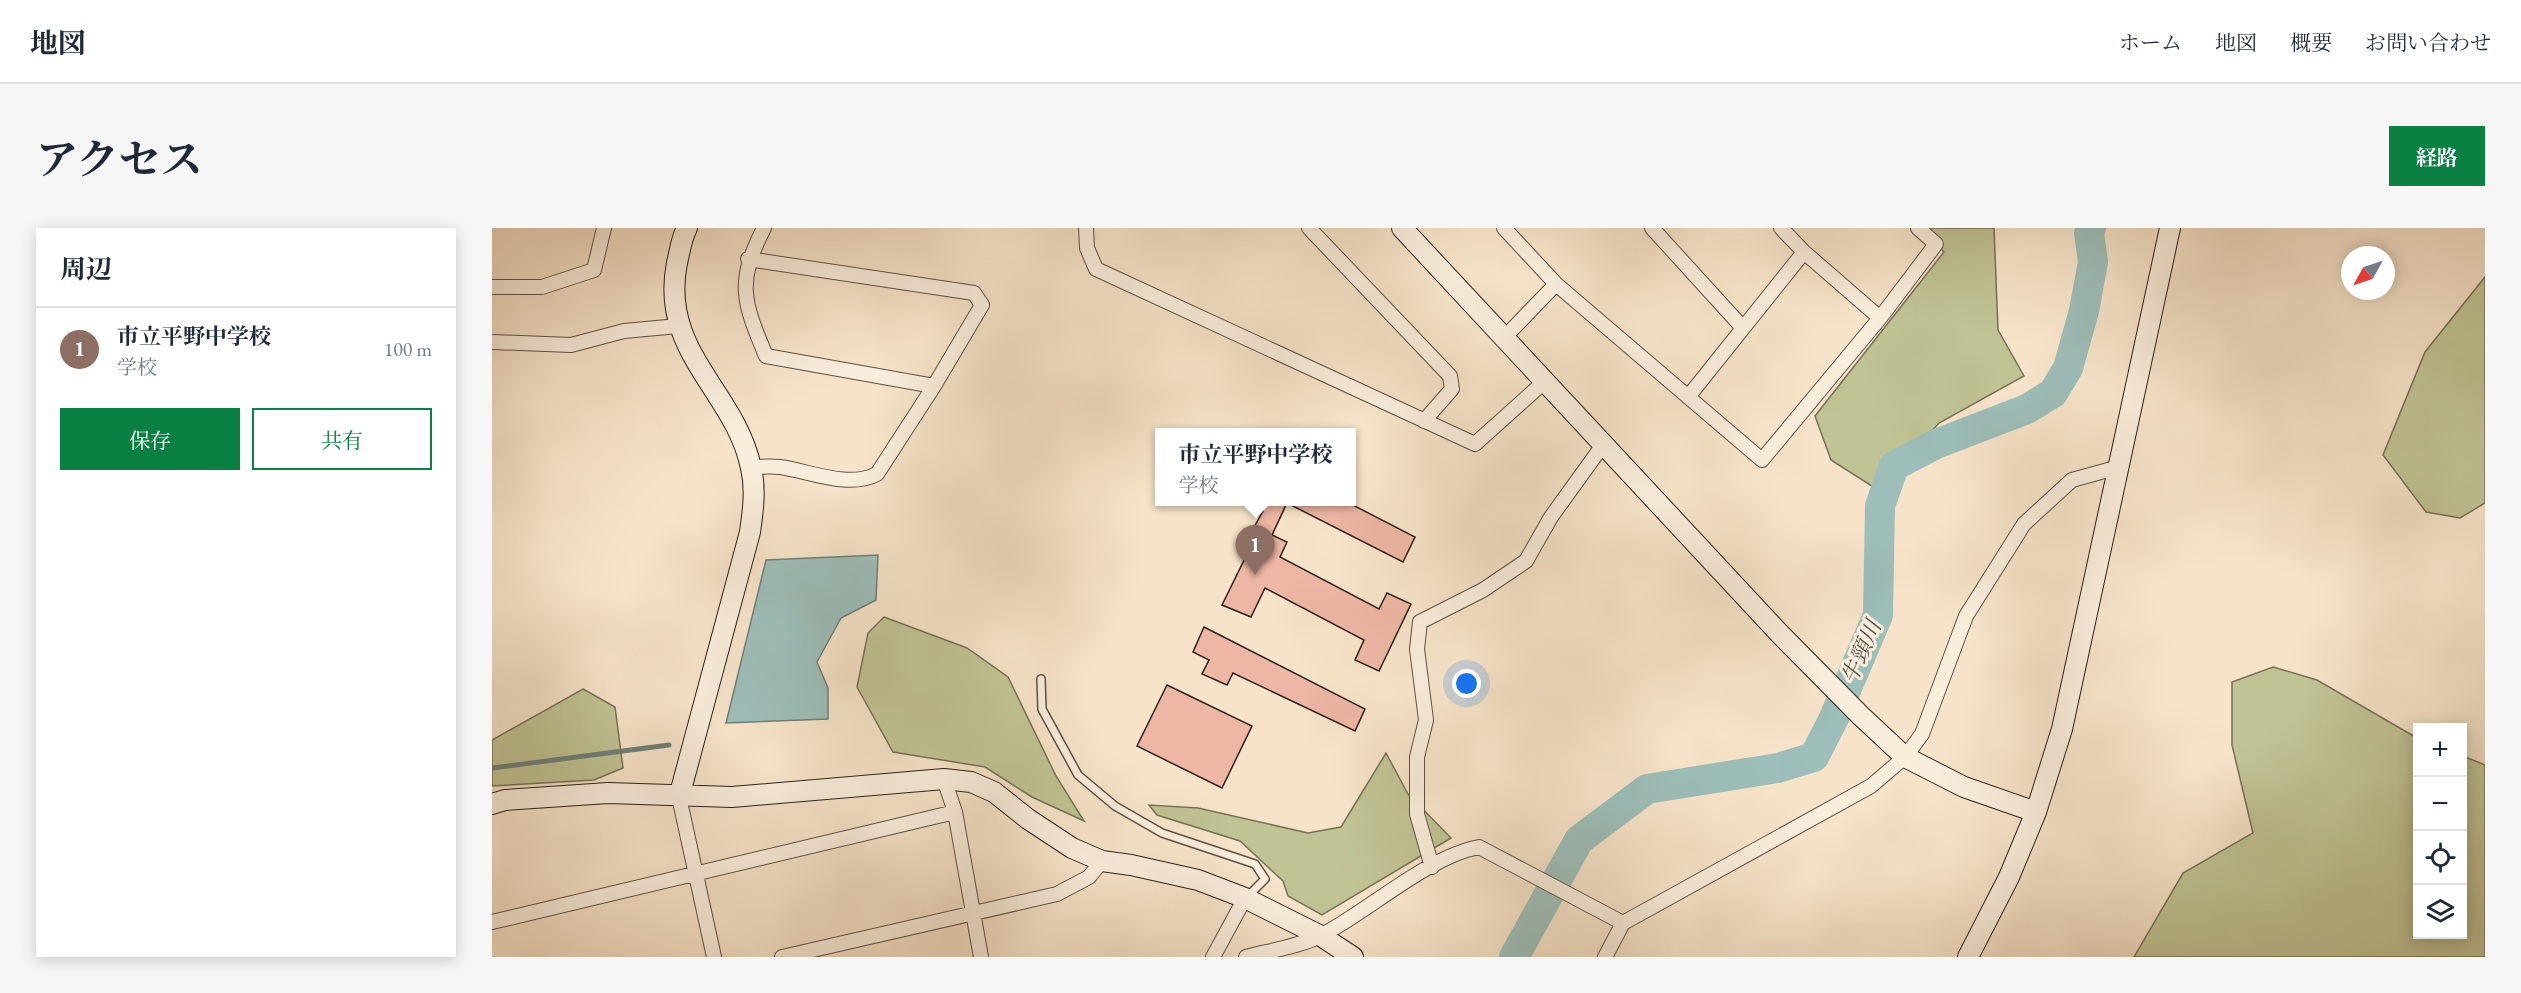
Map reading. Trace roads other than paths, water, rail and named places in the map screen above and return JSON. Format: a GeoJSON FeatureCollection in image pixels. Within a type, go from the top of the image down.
{"type":"FeatureCollection","features":[{"type":"Feature","properties":{"kind":"street"},"geometry":{"type":"LineString","coordinates":[[492,287],[542,287],[594,270],[604,228]]}},
{"type":"Feature","properties":{"kind":"street"},"geometry":{"type":"LineString","coordinates":[[687,228],[674,281],[678,326],[695,362],[734,424],[751,467],[754,501],[750,532],[679,796],[714,957]]}},
{"type":"Feature","properties":{"kind":"street"},"geometry":{"type":"LineString","coordinates":[[764,228],[748,259],[745,297],[766,356],[934,386]]}},
{"type":"Feature","properties":{"kind":"street"},"geometry":{"type":"LineString","coordinates":[[1086,228],[1087,248],[1096,268],[1475,444],[1544,382]]}},
{"type":"Feature","properties":{"kind":"street"},"geometry":{"type":"LineString","coordinates":[[1309,228],[1450,376],[1452,389],[1424,422]]}},
{"type":"Feature","properties":{"kind":"street"},"geometry":{"type":"LineString","coordinates":[[1402,228],[1603,445],[1860,716],[1905,757],[1964,788],[2036,812]]}},
{"type":"Feature","properties":{"kind":"street"},"geometry":{"type":"LineString","coordinates":[[1504,228],[1556,284],[1762,460],[1880,318],[1936,244],[1918,228]]}},
{"type":"Feature","properties":{"kind":"street"},"geometry":{"type":"LineString","coordinates":[[1652,228],[1743,328]]}},
{"type":"Feature","properties":{"kind":"street"},"geometry":{"type":"LineString","coordinates":[[1782,228],[1804,252],[1880,318]]}},
{"type":"Feature","properties":{"kind":"street"},"geometry":{"type":"LineString","coordinates":[[1968,957],[2009,877],[2036,812],[2062,729],[2170,228]]}},
{"type":"Feature","properties":{"kind":"street"},"geometry":{"type":"LineString","coordinates":[[1688,397],[1804,252]]}},
{"type":"Feature","properties":{"kind":"street"},"geometry":{"type":"LineString","coordinates":[[748,259],[974,293],[982,305],[886,464],[877,474],[867,479],[853,481],[778,467],[751,467]]}},
{"type":"Feature","properties":{"kind":"street"},"geometry":{"type":"LineString","coordinates":[[1504,338],[1556,284]]}},
{"type":"Feature","properties":{"kind":"street"},"geometry":{"type":"LineString","coordinates":[[492,342],[571,345],[624,331],[678,326]]}},
{"type":"Feature","properties":{"kind":"street"},"geometry":{"type":"LineString","coordinates":[[1432,867],[1417,814],[1417,757],[1426,720],[1417,649],[1420,622],[1483,590],[1526,561],[1551,517],[1603,445]]}},
{"type":"Feature","properties":{"kind":"street"},"geometry":{"type":"LineString","coordinates":[[1605,957],[1623,923],[1871,786],[1905,757],[1922,734],[1966,616],[2024,524],[2072,480],[2119,467]]}},
{"type":"Feature","properties":{"kind":"street"},"geometry":{"type":"LineString","coordinates":[[944,779],[955,812],[981,957]]}},
{"type":"Feature","properties":{"kind":"street"},"geometry":{"type":"LineString","coordinates":[[492,804],[505,800],[608,793],[732,797],[944,779],[971,782],[994,792],[1028,819],[1072,848],[1102,861],[1198,880],[1245,898],[1321,936],[1353,957]]}},
{"type":"Feature","properties":{"kind":"street"},"geometry":{"type":"LineString","coordinates":[[492,922],[955,812]]}},
{"type":"Feature","properties":{"kind":"street"},"geometry":{"type":"LineString","coordinates":[[1246,957],[1321,936],[1432,867],[1463,850],[1479,847],[1503,857],[1534,877],[1623,923]]}},
{"type":"Feature","properties":{"kind":"street"},"geometry":{"type":"LineString","coordinates":[[782,957],[1057,894],[1089,877],[1102,861]]}},
{"type":"Feature","properties":{"kind":"street"},"geometry":{"type":"LineString","coordinates":[[1213,957],[1245,898]]}},
{"type":"Feature","properties":{"kind":"lane"},"geometry":{"type":"LineString","coordinates":[[1041,679],[1042,709],[1078,775],[1115,806],[1162,833],[1255,864],[1265,879],[1245,898]]}},
{"type":"Feature","properties":{"kind":"water"},"geometry":{"type":"Polygon","coordinates":[[[878,555],[876,600],[841,618],[817,662],[828,688],[828,719],[726,723],[766,560],[878,555]]]}},
{"type":"Feature","properties":{"kind":"waterway","name":"牛頸川"},"geometry":{"type":"LineString","coordinates":[[1514,957],[1579,840],[1647,789],[1778,768],[1814,757],[1834,718],[1878,615],[1880,506],[1894,466],[1936,444],[2027,409],[2053,393],[2068,368],[2084,311],[2093,262],[2089,233],[2091,228]]}},
{"type":"Feature","properties":{"kind":"waterway"},"geometry":{"type":"LineString","coordinates":[[492,768],[669,745]]}},
{"type":"Feature","properties":{"kind":"place","name":"市立平野中学校"},"geometry":{"type":"Point","coordinates":[1255,575]}}]}
